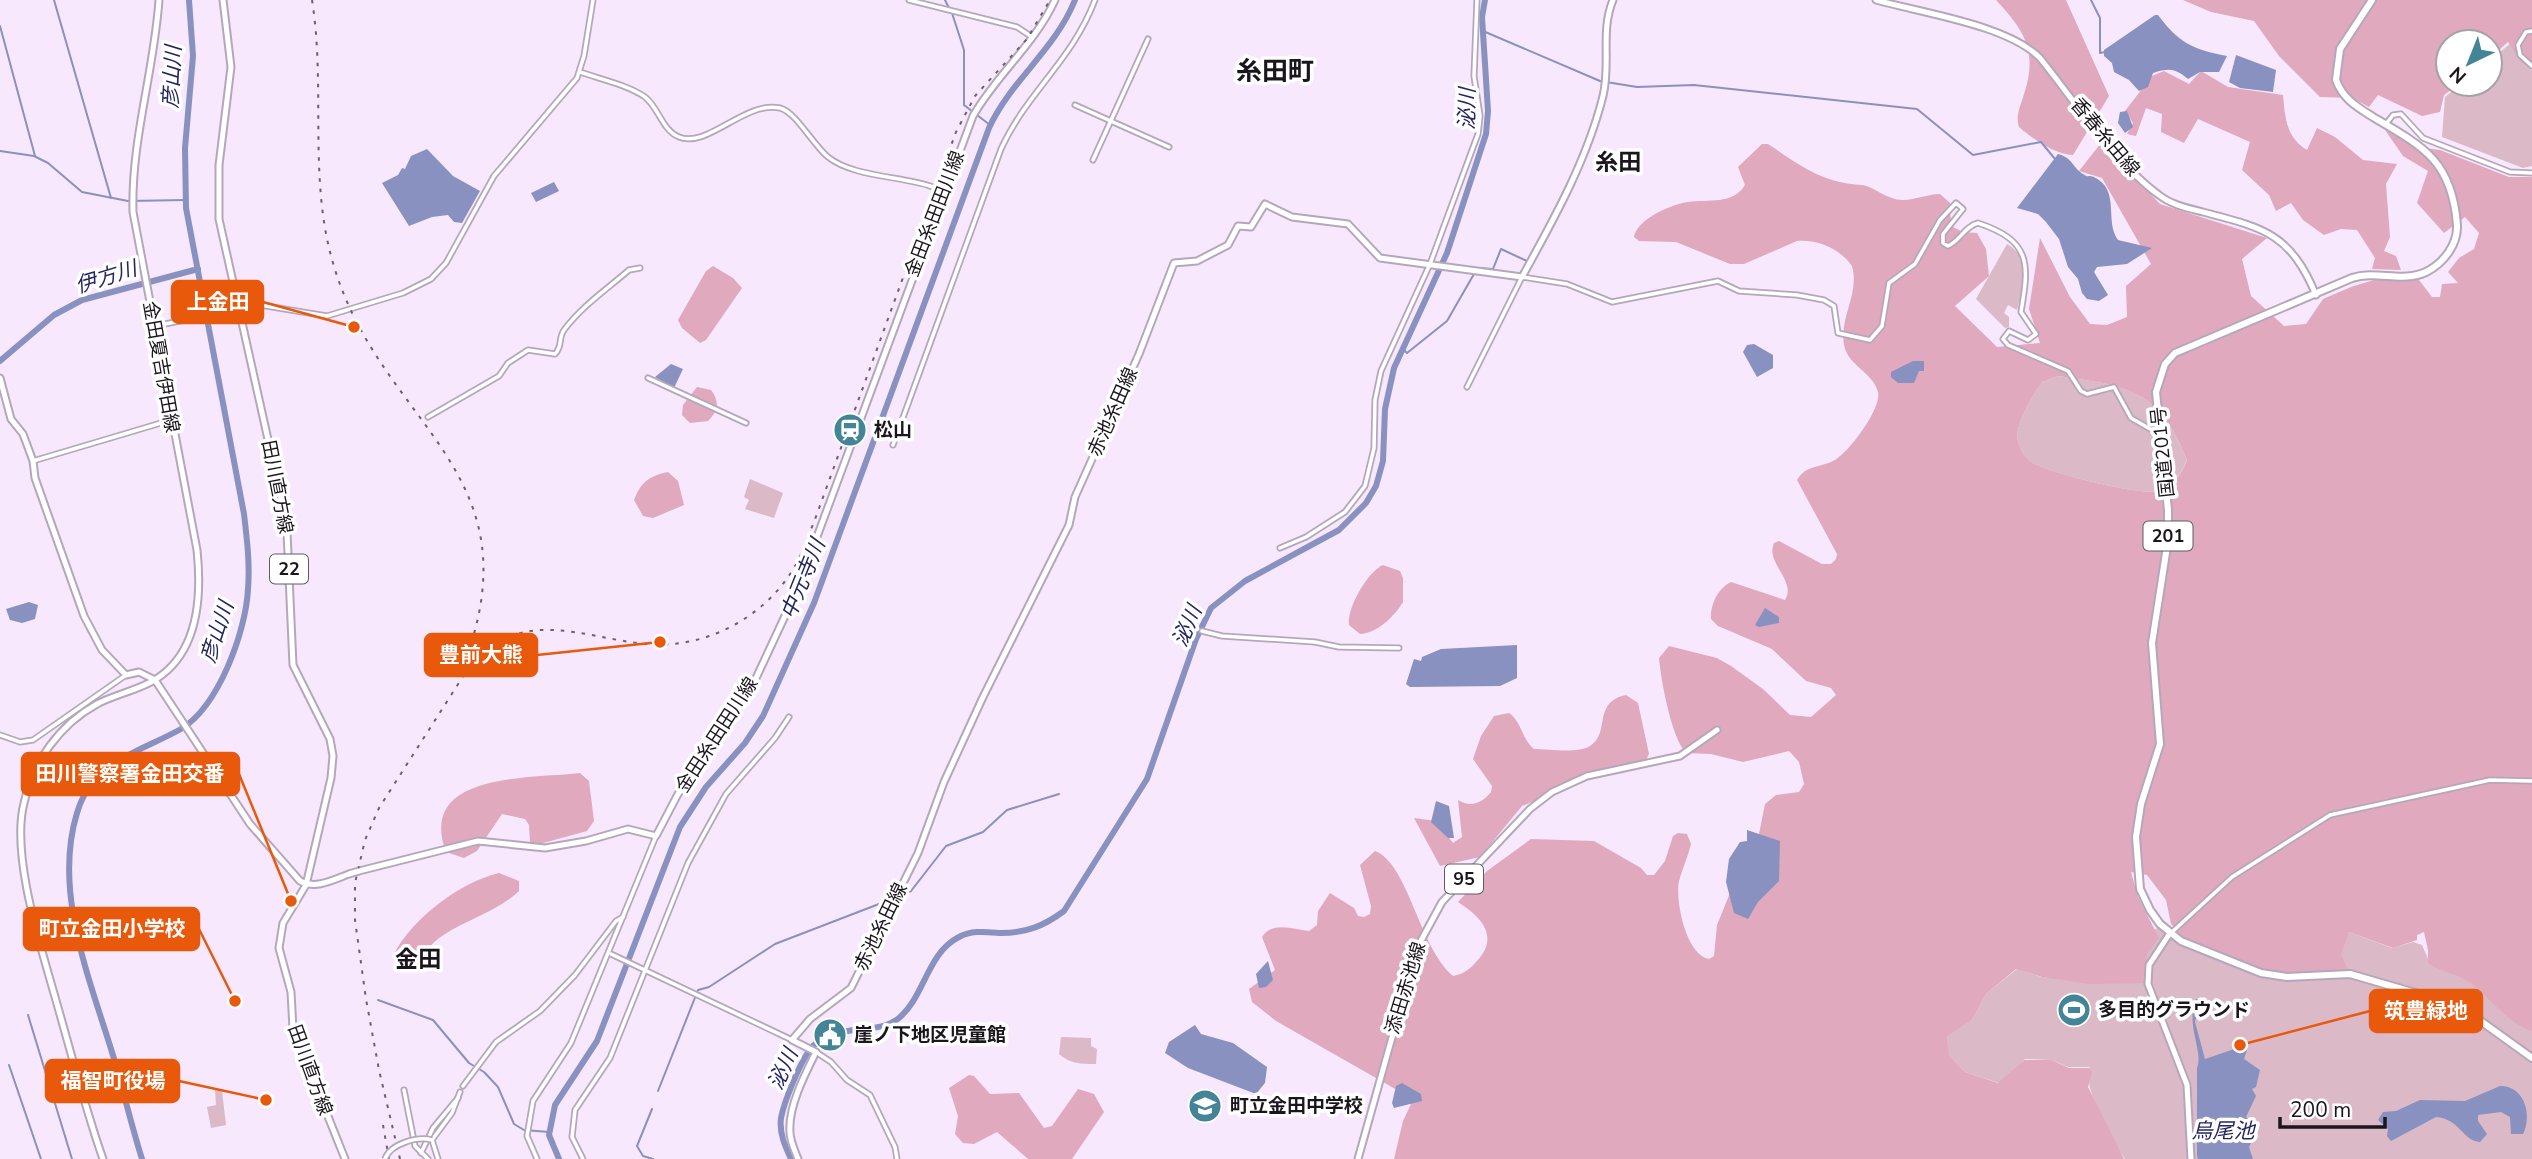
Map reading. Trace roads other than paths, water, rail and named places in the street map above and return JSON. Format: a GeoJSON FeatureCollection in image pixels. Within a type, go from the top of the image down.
{"type":"FeatureCollection","features":[{"type":"Feature","properties":{"kind":"highway","name":"国道201号"},"geometry":{"type":"LineString","coordinates":[[2372,0],[2340,49],[2336,80],[2349,102],[2435,157],[2442,166],[2456,216],[2454,242],[2437,265],[2416,276],[2361,275],[2175,353],[2165,364],[2157,392],[2168,485],[2168,540],[2152,643],[2160,744],[2141,804],[2136,862],[2140,889],[2150,911],[2170,933],[2200,950],[2273,976],[2350,974],[2436,999],[2471,1014],[2532,1058]]}},
{"type":"Feature","properties":{"kind":"main road","name":"金田夏吉伊田線"},"geometry":{"type":"LineString","coordinates":[[103,1159],[40,940],[22,854],[21,815],[32,779],[61,732],[99,703],[156,682],[172,665],[187,642],[199,600],[197,550],[170,420],[157,325],[143,274],[133,212],[136,134],[156,43],[159,0]]}},
{"type":"Feature","properties":{"kind":"main road","name":"田川直方線"},"geometry":{"type":"LineString","coordinates":[[223,0],[231,76],[217,198],[237,308],[287,532],[293,666],[330,739],[333,756],[331,778],[306,885],[283,923],[279,948],[291,992],[293,1029],[345,1159]]}},
{"type":"Feature","properties":{"kind":"main road","name":"金田糸田田川線"},"geometry":{"type":"LineString","coordinates":[[656,836],[678,794],[750,691],[798,588],[941,190],[982,100],[1034,38],[1055,0]]}},
{"type":"Feature","properties":{"kind":"main road"},"geometry":{"type":"LineString","coordinates":[[1522,276],[1580,167],[1603,95],[1606,29],[1613,0]]}},
{"type":"Feature","properties":{"kind":"main road","name":"香春糸田線"},"geometry":{"type":"LineString","coordinates":[[1876,0],[1997,33],[2024,44],[2040,58],[2138,178],[2170,202],[2251,223],[2267,231],[2294,256],[2316,295]]}},
{"type":"Feature","properties":{"kind":"main road","name":"赤池糸田線"},"geometry":{"type":"LineString","coordinates":[[792,1040],[810,1019],[842,997],[860,972],[918,853],[944,782],[983,697],[1069,525],[1075,497],[1139,354],[1174,263],[1197,261],[1228,245],[1238,226],[1251,227],[1265,204],[1284,215],[1348,224],[1380,258],[1522,276]]}},
{"type":"Feature","properties":{"kind":"main road"},"geometry":{"type":"LineString","coordinates":[[0,378],[11,419],[23,434],[33,461],[35,478],[84,616],[103,650],[126,675],[139,672],[156,682],[250,824],[306,885],[321,884],[359,871],[478,841],[545,848],[586,841],[628,829],[656,836]]}},
{"type":"Feature","properties":{"kind":"main road","name":"添田赤池線"},"geometry":{"type":"LineString","coordinates":[[1358,1159],[1417,948],[1442,902],[1530,809],[1552,792],[1587,776],[1680,756],[1717,730]]}},
{"type":"Feature","properties":{"kind":"main road"},"geometry":{"type":"LineString","coordinates":[[2170,933],[2149,965],[2148,984],[2187,1085],[2191,1159]]}},
{"type":"Feature","properties":{"kind":"main road"},"geometry":{"type":"LineString","coordinates":[[792,1040],[815,1052],[800,1086],[791,1121],[790,1132],[798,1159]]}},
{"type":"Feature","properties":{"kind":"street"},"geometry":{"type":"LineString","coordinates":[[157,325],[237,308],[270,306],[327,316],[403,293],[430,279],[446,263],[494,176],[574,82],[579,72],[593,0]]}},
{"type":"Feature","properties":{"kind":"street"},"geometry":{"type":"LineString","coordinates":[[909,0],[1017,27],[1034,38]]}},
{"type":"Feature","properties":{"kind":"street"},"geometry":{"type":"LineString","coordinates":[[893,445],[1001,149],[1016,116],[1072,49],[1095,0]]}},
{"type":"Feature","properties":{"kind":"street"},"geometry":{"type":"LineString","coordinates":[[1280,548],[1306,537],[1345,512],[1365,486],[1374,448],[1378,382],[1431,265],[1480,125],[1474,76],[1477,0]]}},
{"type":"Feature","properties":{"kind":"street"},"geometry":{"type":"LineString","coordinates":[[2532,31],[2525,32],[2518,45],[2520,55],[2532,66]]}},
{"type":"Feature","properties":{"kind":"street"},"geometry":{"type":"LineString","coordinates":[[1093,160],[1148,39]]}},
{"type":"Feature","properties":{"kind":"street"},"geometry":{"type":"LineString","coordinates":[[579,72],[643,95],[670,132],[683,139],[698,138],[755,111],[780,108],[789,113],[810,139],[835,162],[941,190]]}},
{"type":"Feature","properties":{"kind":"street"},"geometry":{"type":"LineString","coordinates":[[1075,105],[1169,147]]}},
{"type":"Feature","properties":{"kind":"street"},"geometry":{"type":"LineString","coordinates":[[2386,124],[2393,115],[2401,114],[2423,138],[2510,172],[2532,173]]}},
{"type":"Feature","properties":{"kind":"street"},"geometry":{"type":"LineString","coordinates":[[1467,387],[1522,276],[1567,284],[1612,302],[1718,281],[1738,291],[1812,297],[1834,306],[1835,328],[1843,336],[1865,341],[1879,332],[1889,283],[1914,264],[1940,220],[1956,203],[1962,211],[1943,234],[1943,243],[1948,246],[1954,244],[1973,224],[1978,223],[2012,243],[2025,258],[2026,292],[2021,312],[2036,334],[2028,340],[2009,331],[2003,339],[2008,345],[2068,371],[2081,391],[2087,394],[2114,387],[2131,418],[2161,435]]}},
{"type":"Feature","properties":{"kind":"street"},"geometry":{"type":"LineString","coordinates":[[428,417],[499,376],[508,363],[528,350],[555,354],[561,346],[561,334],[579,313],[629,270],[640,268]]}},
{"type":"Feature","properties":{"kind":"street"},"geometry":{"type":"LineString","coordinates":[[648,378],[746,423]]}},
{"type":"Feature","properties":{"kind":"street"},"geometry":{"type":"LineString","coordinates":[[33,461],[170,420]]}},
{"type":"Feature","properties":{"kind":"street"},"geometry":{"type":"LineString","coordinates":[[1202,631],[1222,636],[1315,642],[1339,647],[1399,648]]}},
{"type":"Feature","properties":{"kind":"street"},"geometry":{"type":"LineString","coordinates":[[0,736],[20,742],[33,740],[126,675]]}},
{"type":"Feature","properties":{"kind":"street"},"geometry":{"type":"LineString","coordinates":[[583,1159],[572,1137],[575,1110],[610,1058],[688,863],[713,814],[737,779],[775,738],[789,717]]}},
{"type":"Feature","properties":{"kind":"street"},"geometry":{"type":"LineString","coordinates":[[2170,933],[2248,865],[2330,815],[2490,780],[2532,781]]}},
{"type":"Feature","properties":{"kind":"street"},"geometry":{"type":"LineString","coordinates":[[537,1159],[527,1136],[533,1101],[566,1053],[610,954],[656,836]]}},
{"type":"Feature","properties":{"kind":"street"},"geometry":{"type":"LineString","coordinates":[[463,1086],[488,1050],[540,1011],[582,968],[616,921],[624,917]]}},
{"type":"Feature","properties":{"kind":"street"},"geometry":{"type":"LineString","coordinates":[[610,954],[792,1040]]}},
{"type":"Feature","properties":{"kind":"street"},"geometry":{"type":"LineString","coordinates":[[815,1052],[870,1095],[895,1147],[897,1159]]}},
{"type":"Feature","properties":{"kind":"street"},"geometry":{"type":"LineString","coordinates":[[404,1090],[415,1146],[428,1159]]}},
{"type":"Feature","properties":{"kind":"street"},"geometry":{"type":"LineString","coordinates":[[432,1140],[448,1118],[460,1092]]}},
{"type":"Feature","properties":{"kind":"street"},"geometry":{"type":"LineString","coordinates":[[421,1153],[433,1128],[458,1098]]}},
{"type":"Feature","properties":{"kind":"street"},"geometry":{"type":"LineString","coordinates":[[385,1159],[395,1146],[432,1140]]}},
{"type":"Feature","properties":{"kind":"street"},"geometry":{"type":"LineString","coordinates":[[432,1140],[438,1159]]}},
{"type":"Feature","properties":{"kind":"water"},"geometry":{"type":"Polygon","coordinates":[[[2155,15],[2187,43],[2227,56],[2219,72],[2200,72],[2188,79],[2175,71],[2159,71],[2153,73],[2148,87],[2139,91],[2129,80],[2114,72],[2112,63],[2104,56],[2104,50],[2155,15]]]}},
{"type":"Feature","properties":{"kind":"water"},"geometry":{"type":"Polygon","coordinates":[[[2236,55],[2276,70],[2273,92],[2240,88],[2229,82],[2236,55]]]}},
{"type":"Feature","properties":{"kind":"water"},"geometry":{"type":"Polygon","coordinates":[[[2127,111],[2133,127],[2125,133],[2118,123],[2120,112],[2127,111]]]}},
{"type":"Feature","properties":{"kind":"water"},"geometry":{"type":"Polygon","coordinates":[[[427,149],[453,176],[480,191],[462,223],[454,222],[448,215],[432,217],[409,226],[382,183],[398,175],[402,168],[405,169],[411,156],[427,149]]]}},
{"type":"Feature","properties":{"kind":"water"},"geometry":{"type":"Polygon","coordinates":[[[2058,154],[2067,158],[2083,174],[2094,177],[2107,190],[2112,224],[2118,240],[2152,248],[2127,264],[2097,267],[2094,272],[2108,295],[2099,301],[2087,299],[2082,293],[2078,279],[2068,267],[2059,239],[2046,222],[2038,214],[2017,208],[2058,154]]]}},
{"type":"Feature","properties":{"kind":"water"},"geometry":{"type":"Polygon","coordinates":[[[554,182],[559,191],[536,202],[531,193],[554,182]]]}},
{"type":"Feature","properties":{"kind":"water"},"geometry":{"type":"Polygon","coordinates":[[[1754,344],[1773,355],[1773,368],[1757,377],[1743,352],[1747,345],[1754,344]]]}},
{"type":"Feature","properties":{"kind":"water"},"geometry":{"type":"Polygon","coordinates":[[[1913,361],[1924,361],[1924,371],[1919,371],[1914,383],[1898,383],[1891,377],[1891,372],[1913,361]]]}},
{"type":"Feature","properties":{"kind":"water"},"geometry":{"type":"Polygon","coordinates":[[[671,364],[683,369],[674,388],[655,377],[671,364]]]}},
{"type":"Feature","properties":{"kind":"water"},"geometry":{"type":"Polygon","coordinates":[[[29,602],[38,605],[35,619],[22,623],[10,620],[6,609],[29,602]]]}},
{"type":"Feature","properties":{"kind":"water"},"geometry":{"type":"Polygon","coordinates":[[[1765,608],[1779,617],[1779,623],[1759,627],[1755,625],[1765,608]]]}},
{"type":"Feature","properties":{"kind":"water"},"geometry":{"type":"Polygon","coordinates":[[[1517,645],[1517,678],[1500,686],[1410,687],[1406,684],[1414,659],[1421,661],[1422,657],[1441,649],[1517,645]]]}},
{"type":"Feature","properties":{"kind":"water"},"geometry":{"type":"Polygon","coordinates":[[[1436,801],[1449,806],[1454,838],[1448,838],[1431,822],[1436,801]]]}},
{"type":"Feature","properties":{"kind":"water"},"geometry":{"type":"Polygon","coordinates":[[[1747,830],[1780,841],[1779,881],[1758,902],[1748,919],[1734,913],[1726,882],[1729,859],[1740,842],[1747,841],[1747,830]]]}},
{"type":"Feature","properties":{"kind":"water"},"geometry":{"type":"Polygon","coordinates":[[[1268,961],[1273,980],[1266,987],[1259,988],[1256,974],[1268,961]]]}},
{"type":"Feature","properties":{"kind":"water","name":"烏尾池"},"geometry":{"type":"Polygon","coordinates":[[[2196,999],[2200,999],[2195,1022],[2205,1059],[2243,1046],[2247,1050],[2244,1059],[2260,1070],[2256,1087],[2252,1089],[2256,1096],[2246,1117],[2257,1130],[2249,1147],[2253,1159],[2198,1159],[2199,1062],[2192,1018],[2196,999]]]}},
{"type":"Feature","properties":{"kind":"water"},"geometry":{"type":"Polygon","coordinates":[[[1195,1025],[1201,1034],[1233,1043],[1267,1067],[1265,1083],[1256,1094],[1188,1068],[1165,1053],[1169,1042],[1195,1025]]]}},
{"type":"Feature","properties":{"kind":"water"},"geometry":{"type":"Polygon","coordinates":[[[1402,1083],[1421,1094],[1422,1101],[1394,1108],[1392,1103],[1396,1086],[1402,1083]]]}},
{"type":"Feature","properties":{"kind":"water"},"geometry":{"type":"Polygon","coordinates":[[[2500,1086],[2516,1091],[2525,1104],[2527,1119],[2523,1134],[2511,1134],[2510,1117],[2501,1112],[2478,1115],[2478,1121],[2487,1134],[2480,1142],[2469,1138],[2451,1122],[2436,1117],[2391,1141],[2387,1136],[2388,1129],[2378,1120],[2383,1112],[2396,1111],[2420,1100],[2465,1101],[2500,1086]]]}},
{"type":"Feature","properties":{"kind":"waterway"},"geometry":{"type":"LineString","coordinates":[[54,0],[111,198]]}},
{"type":"Feature","properties":{"kind":"waterway","name":"彦山川"},"geometry":{"type":"LineString","coordinates":[[142,1159],[78,939],[69,875],[71,844],[77,813],[84,795],[94,781],[119,760],[181,729],[195,718],[218,686],[228,666],[246,606],[249,570],[244,514],[186,208],[185,148],[193,56],[189,0]]}},
{"type":"Feature","properties":{"kind":"waterway"},"geometry":{"type":"LineString","coordinates":[[945,0],[949,8]]}},
{"type":"Feature","properties":{"kind":"waterway","name":"中元寺川"},"geometry":{"type":"LineString","coordinates":[[559,1159],[549,1135],[555,1105],[597,1041],[680,827],[706,787],[745,743],[763,716],[814,603],[989,128],[1009,95],[1056,34],[1075,0]]}},
{"type":"Feature","properties":{"kind":"waterway","name":"泌川"},"geometry":{"type":"LineString","coordinates":[[791,1159],[782,1134],[781,1118],[794,1080],[814,1045],[841,1032],[884,1026],[899,1018],[915,998],[940,953],[959,937],[974,932],[1010,933],[1027,930],[1042,925],[1064,911],[1147,779],[1196,639],[1211,608],[1245,581],[1339,530],[1366,503],[1376,486],[1383,461],[1385,409],[1394,368],[1447,253],[1486,134],[1488,111],[1482,17],[1485,0]]}},
{"type":"Feature","properties":{"kind":"waterway"},"geometry":{"type":"LineString","coordinates":[[2091,0],[2100,18],[2100,53],[2105,52]]}},
{"type":"Feature","properties":{"kind":"waterway"},"geometry":{"type":"LineString","coordinates":[[952,13],[964,50],[964,105],[990,125]]}},
{"type":"Feature","properties":{"kind":"waterway"},"geometry":{"type":"LineString","coordinates":[[0,26],[35,156]]}},
{"type":"Feature","properties":{"kind":"waterway"},"geometry":{"type":"LineString","coordinates":[[1483,31],[1600,81],[1637,87],[1694,85],[1917,109],[1973,155],[2041,142],[2055,159]]}},
{"type":"Feature","properties":{"kind":"waterway"},"geometry":{"type":"LineString","coordinates":[[0,151],[34,156],[48,163],[82,192],[128,201],[186,200]]}},
{"type":"Feature","properties":{"kind":"waterway"},"geometry":{"type":"LineString","coordinates":[[1475,268],[1493,269],[1501,249],[1527,261]]}},
{"type":"Feature","properties":{"kind":"waterway","name":"伊方川"},"geometry":{"type":"LineString","coordinates":[[0,361],[54,315],[82,300],[198,269]]}},
{"type":"Feature","properties":{"kind":"waterway"},"geometry":{"type":"LineString","coordinates":[[1403,349],[1407,353],[1447,321],[1474,274]]}},
{"type":"Feature","properties":{"kind":"waterway"},"geometry":{"type":"LineString","coordinates":[[898,897],[911,891],[946,846],[983,832],[1007,810],[1059,794]]}},
{"type":"Feature","properties":{"kind":"waterway"},"geometry":{"type":"LineString","coordinates":[[658,1091],[698,990],[709,987],[775,944],[892,899]]}},
{"type":"Feature","properties":{"kind":"waterway"},"geometry":{"type":"LineString","coordinates":[[378,1000],[433,1020],[469,1063],[484,1072],[498,1087],[514,1124],[524,1130],[549,1132]]}},
{"type":"Feature","properties":{"kind":"waterway"},"geometry":{"type":"LineString","coordinates":[[28,1015],[72,1159]]}},
{"type":"Feature","properties":{"kind":"waterway"},"geometry":{"type":"LineString","coordinates":[[9,1065],[41,1159]]}},
{"type":"Feature","properties":{"kind":"waterway"},"geometry":{"type":"LineString","coordinates":[[652,1109],[637,1146],[643,1156],[653,1159]]}},
{"type":"Feature","properties":{"kind":"railway"},"geometry":{"type":"LineString","coordinates":[[312,0],[318,66],[321,198],[333,263],[355,319],[384,368],[445,453],[468,496],[482,545],[481,601],[462,669]]}},
{"type":"Feature","properties":{"kind":"railway"},"geometry":{"type":"LineString","coordinates":[[400,1159],[379,1070],[355,920],[355,883],[365,840],[379,808],[469,667],[489,648],[510,636],[553,630],[647,644],[689,641],[710,636],[748,617],[779,588],[799,559],[814,522],[956,132],[975,96],[1027,39],[1050,0]]}},
{"type":"Feature","properties":{"kind":"railway"},"geometry":{"type":"LineString","coordinates":[[383,1125],[389,1159]]}},
{"type":"Feature","properties":{"kind":"place","name":"上金田"},"geometry":{"type":"Point","coordinates":[354,327]}},
{"type":"Feature","properties":{"kind":"place","name":"松山"},"geometry":{"type":"Point","coordinates":[850,430]}},
{"type":"Feature","properties":{"kind":"place","name":"豊前大熊"},"geometry":{"type":"Point","coordinates":[660,642]}},
{"type":"Feature","properties":{"kind":"place","name":"田川警察署金田交番"},"geometry":{"type":"Point","coordinates":[291,901]}},
{"type":"Feature","properties":{"kind":"place","name":"町立金田小学校"},"geometry":{"type":"Point","coordinates":[235,1001]}},
{"type":"Feature","properties":{"kind":"place","name":"多目的グラウンド"},"geometry":{"type":"Point","coordinates":[2074,1010]}},
{"type":"Feature","properties":{"kind":"place","name":"崖ノ下地区児童館"},"geometry":{"type":"Point","coordinates":[830,1035]}},
{"type":"Feature","properties":{"kind":"place","name":"筑豊緑地"},"geometry":{"type":"Point","coordinates":[2240,1045]}},
{"type":"Feature","properties":{"kind":"place","name":"福智町役場"},"geometry":{"type":"Point","coordinates":[266,1100]}},
{"type":"Feature","properties":{"kind":"place","name":"町立金田中学校"},"geometry":{"type":"Point","coordinates":[1205,1106]}},
{"type":"Feature","properties":{"kind":"district","name":"糸田町"},"geometry":{"type":"Point","coordinates":[1275,71]}},
{"type":"Feature","properties":{"kind":"district","name":"糸田"},"geometry":{"type":"Point","coordinates":[1618,162]}},
{"type":"Feature","properties":{"kind":"district","name":"金田"},"geometry":{"type":"Point","coordinates":[418,959]}}]}
